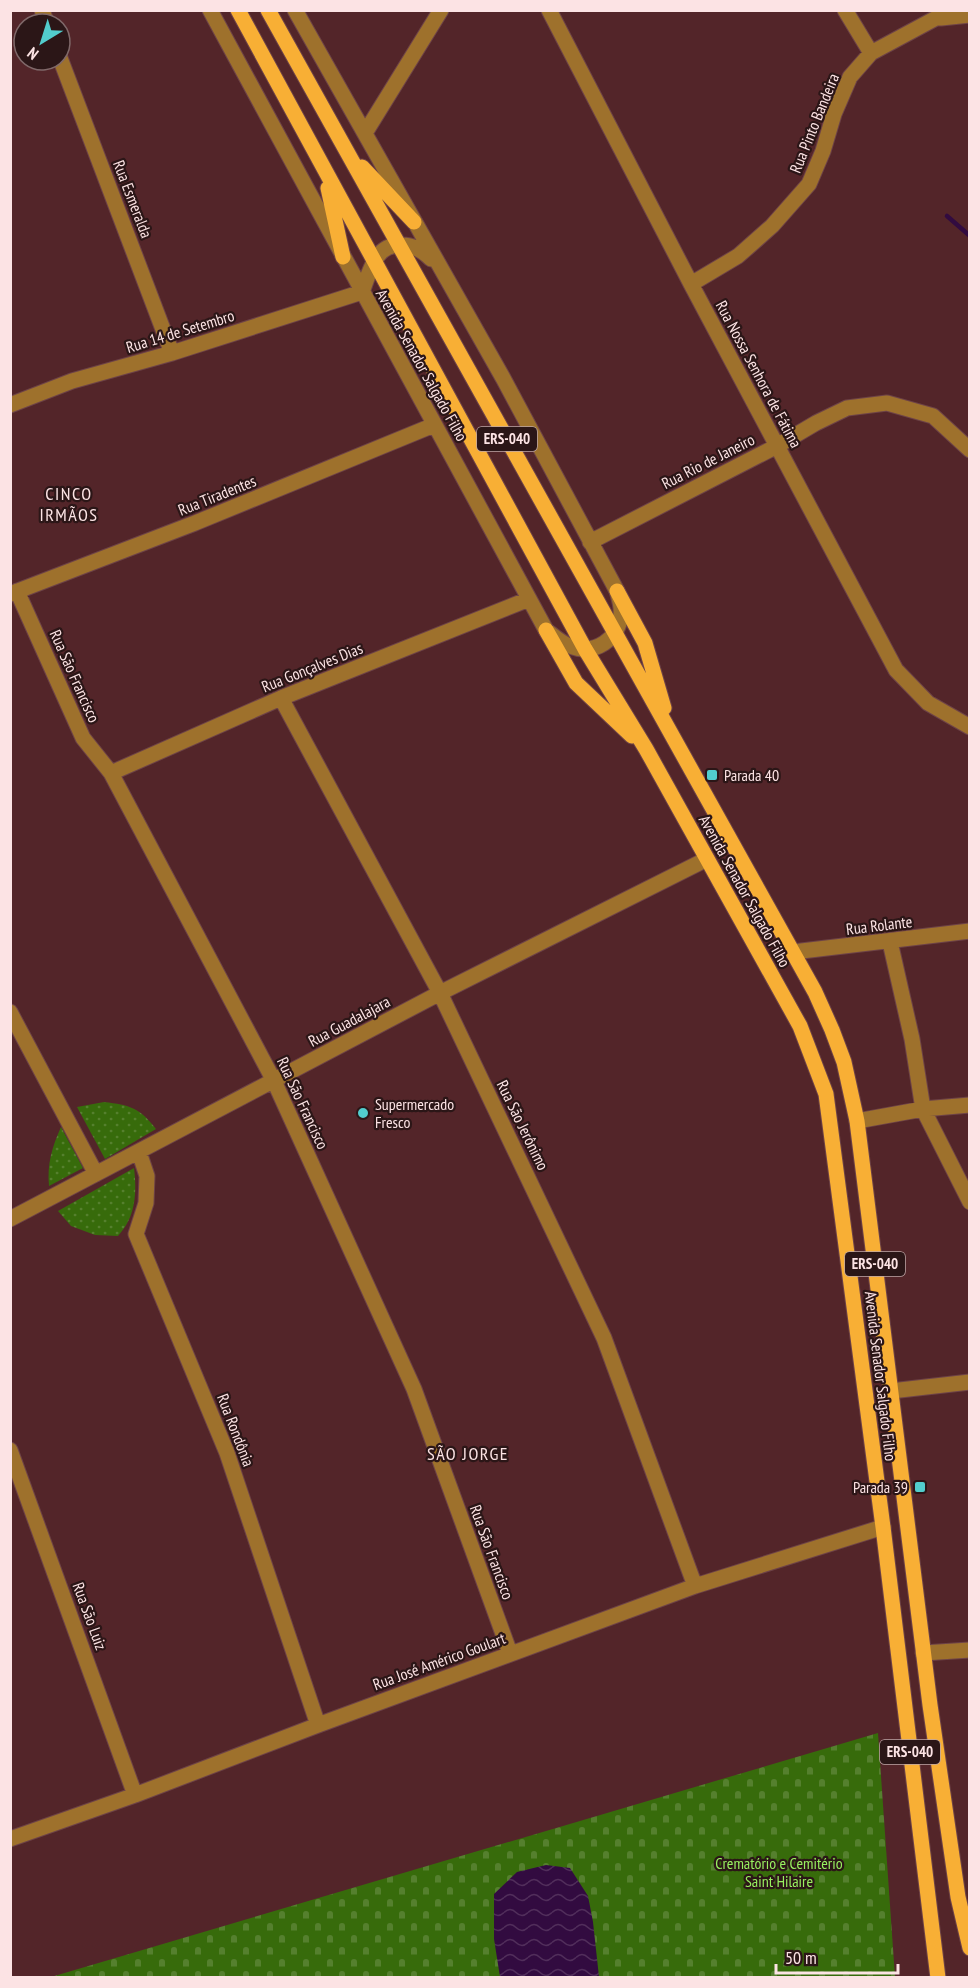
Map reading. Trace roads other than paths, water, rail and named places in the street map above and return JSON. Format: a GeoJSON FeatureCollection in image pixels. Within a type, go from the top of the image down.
{"type":"FeatureCollection","features":[{"type":"Feature","properties":{"kind":"main road","name":"Avenida Senador Salgado Filho"},"geometry":{"type":"LineString","coordinates":[[238,10],[585,649],[646,749],[800,1026],[826,1094],[883,1527],[938,1977]]}},
{"type":"Feature","properties":{"kind":"main road","name":"Avenida Senador Salgado Filho"},"geometry":{"type":"LineString","coordinates":[[268,10],[815,992],[844,1062],[857,1121],[923,1653],[958,1897],[969,1948]]}},
{"type":"Feature","properties":{"kind":"main road"},"geometry":{"type":"LineString","coordinates":[[347,150],[414,222]]}},
{"type":"Feature","properties":{"kind":"main road"},"geometry":{"type":"LineString","coordinates":[[324,171],[343,257]]}},
{"type":"Feature","properties":{"kind":"main road","name":"Avenida Senador Salgado Filho"},"geometry":{"type":"LineString","coordinates":[[617,591],[645,643],[672,734]]}},
{"type":"Feature","properties":{"kind":"main road","name":"Avenida Senador Salgado Filho"},"geometry":{"type":"LineString","coordinates":[[546,630],[576,683],[646,749]]}},
{"type":"Feature","properties":{"kind":"street","name":"Avenida Senador Salgado Filho"},"geometry":{"type":"LineString","coordinates":[[210,10],[546,630]]}},
{"type":"Feature","properties":{"kind":"street","name":"Avenida Senador Salgado Filho"},"geometry":{"type":"LineString","coordinates":[[295,10],[437,265],[503,378],[617,591]]}},
{"type":"Feature","properties":{"kind":"street"},"geometry":{"type":"LineString","coordinates":[[365,134],[441,10]]}},
{"type":"Feature","properties":{"kind":"street"},"geometry":{"type":"LineString","coordinates":[[845,10],[871,52]]}},
{"type":"Feature","properties":{"kind":"street","name":"Rua Pinto Bandeira"},"geometry":{"type":"LineString","coordinates":[[691,285],[738,256],[772,226],[809,184],[824,151],[834,114],[850,77],[871,52],[951,10]]}},
{"type":"Feature","properties":{"kind":"street","name":"Rua Nossa Senhora de Fátima"},"geometry":{"type":"LineString","coordinates":[[548,13],[896,670],[928,703],[969,727]]}},
{"type":"Feature","properties":{"kind":"street"},"geometry":{"type":"LineString","coordinates":[[932,19],[969,15]]}},
{"type":"Feature","properties":{"kind":"street","name":"Rua Esmeralda"},"geometry":{"type":"LineString","coordinates":[[65,72],[172,353]]}},
{"type":"Feature","properties":{"kind":"street"},"geometry":{"type":"LineString","coordinates":[[362,292],[374,261],[385,248],[399,244],[417,248],[437,265]]}},
{"type":"Feature","properties":{"kind":"street","name":"Rua 14 de Setembro"},"geometry":{"type":"LineString","coordinates":[[10,405],[72,381],[172,353],[362,292]]}},
{"type":"Feature","properties":{"kind":"street","name":"Rua Rio de Janeiro"},"geometry":{"type":"LineString","coordinates":[[590,542],[847,408],[887,404],[933,416],[969,450]]}},
{"type":"Feature","properties":{"kind":"street","name":"Rua Tiradentes"},"geometry":{"type":"LineString","coordinates":[[14,592],[195,524],[434,425]]}},
{"type":"Feature","properties":{"kind":"street"},"geometry":{"type":"LineString","coordinates":[[546,630],[572,647],[585,649],[602,646],[620,624],[622,611],[617,591]]}},
{"type":"Feature","properties":{"kind":"street","name":"Rua São Francisco"},"geometry":{"type":"LineString","coordinates":[[14,592],[83,738],[111,773],[274,1081],[414,1389],[510,1653]]}},
{"type":"Feature","properties":{"kind":"street","name":"Rua Gonçalves Dias"},"geometry":{"type":"LineString","coordinates":[[111,773],[281,698],[529,599]]}},
{"type":"Feature","properties":{"kind":"street","name":"Rua São Jerônimo"},"geometry":{"type":"LineString","coordinates":[[281,698],[440,993],[604,1338],[695,1586]]}},
{"type":"Feature","properties":{"kind":"street","name":"Rua Guadalajara"},"geometry":{"type":"LineString","coordinates":[[10,1219],[440,993],[706,858]]}},
{"type":"Feature","properties":{"kind":"street","name":"Rua Rolante"},"geometry":{"type":"LineString","coordinates":[[793,952],[969,931]]}},
{"type":"Feature","properties":{"kind":"street"},"geometry":{"type":"LineString","coordinates":[[890,942],[912,1039],[923,1109],[969,1202]]}},
{"type":"Feature","properties":{"kind":"street"},"geometry":{"type":"LineString","coordinates":[[10,1012],[96,1174]]}},
{"type":"Feature","properties":{"kind":"street"},"geometry":{"type":"LineString","coordinates":[[857,1121],[923,1109],[969,1105]]}},
{"type":"Feature","properties":{"kind":"street","name":"Rua Rondônia"},"geometry":{"type":"LineString","coordinates":[[139,1152],[147,1176],[146,1203],[136,1234],[227,1453],[318,1725]]}},
{"type":"Feature","properties":{"kind":"street"},"geometry":{"type":"LineString","coordinates":[[891,1390],[969,1382]]}},
{"type":"Feature","properties":{"kind":"street","name":"Rua São Luiz"},"geometry":{"type":"LineString","coordinates":[[10,1450],[135,1795]]}},
{"type":"Feature","properties":{"kind":"street","name":"Rua José Américo Goulart"},"geometry":{"type":"LineString","coordinates":[[10,1839],[135,1795],[510,1653],[695,1586],[883,1527]]}},
{"type":"Feature","properties":{"kind":"street"},"geometry":{"type":"LineString","coordinates":[[923,1653],[969,1650]]}},
{"type":"Feature","properties":{"kind":"water"},"geometry":{"type":"Polygon","coordinates":[[[546,1865],[570,1868],[588,1896],[599,1977],[500,1977],[494,1939],[494,1894],[517,1872],[546,1865]]]}},
{"type":"Feature","properties":{"kind":"waterway"},"geometry":{"type":"LineString","coordinates":[[947,216],[970,236]]}},
{"type":"Feature","properties":{"kind":"place","name":"Parada 40"},"geometry":{"type":"Point","coordinates":[712,775]}},
{"type":"Feature","properties":{"kind":"place","name":"Supermercado Fresco"},"geometry":{"type":"Point","coordinates":[363,1113]}},
{"type":"Feature","properties":{"kind":"place","name":"Parada 39"},"geometry":{"type":"Point","coordinates":[920,1487]}},
{"type":"Feature","properties":{"kind":"district","name":"CINCO IRMÃOS"},"geometry":{"type":"Point","coordinates":[69,504]}},
{"type":"Feature","properties":{"kind":"district","name":"SÃO JORGE"},"geometry":{"type":"Point","coordinates":[468,1454]}},
{"type":"Feature","properties":{"kind":"park label","name":"Crematório e Cemitério Saint Hilaire"},"geometry":{"type":"Point","coordinates":[779,1872]}}]}
